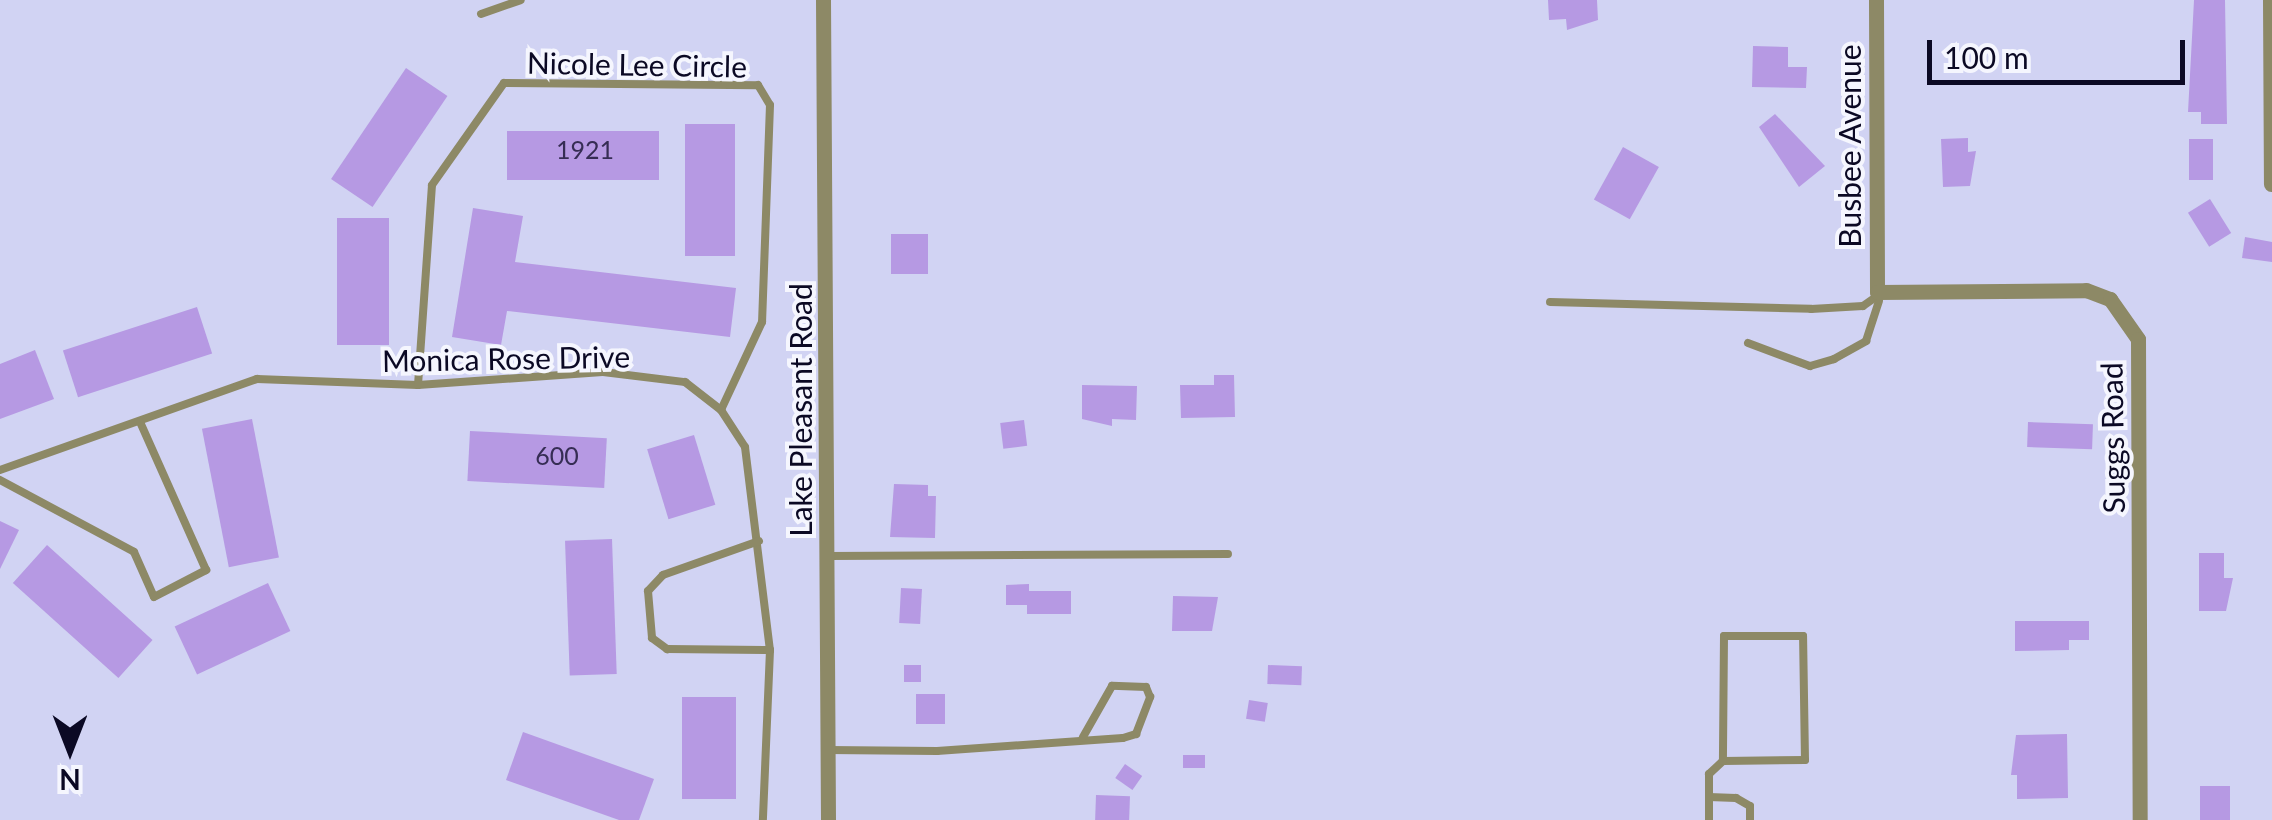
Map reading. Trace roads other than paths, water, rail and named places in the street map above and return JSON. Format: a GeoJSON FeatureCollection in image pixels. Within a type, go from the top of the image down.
{"type":"FeatureCollection","features":[{"type":"Feature","properties":{"kind":"street","name":"Lake Pleasant Road"},"geometry":{"type":"LineString","coordinates":[[823,0],[828,820]]}},
{"type":"Feature","properties":{"kind":"street","name":"Busbee Avenue"},"geometry":{"type":"LineString","coordinates":[[1876,0],[1880,295]]}},
{"type":"Feature","properties":{"kind":"street"},"geometry":{"type":"LineString","coordinates":[[2270,0],[2272,184]]}},
{"type":"Feature","properties":{"kind":"street","name":"Suggs Road"},"geometry":{"type":"LineString","coordinates":[[1880,295],[2086,290],[2110,299],[2138,339],[2140,820]]}},
{"type":"Feature","properties":{"kind":"lane"},"geometry":{"type":"LineString","coordinates":[[480,14],[520,0]]}},
{"type":"Feature","properties":{"kind":"lane","name":"Nicole Lee Circle"},"geometry":{"type":"LineString","coordinates":[[418,384],[432,185],[504,83],[758,85],[770,105],[762,322],[721,410]]}},
{"type":"Feature","properties":{"kind":"lane"},"geometry":{"type":"LineString","coordinates":[[1550,302],[1811,309],[1880,295],[1866,341],[1834,359],[1810,366],[1748,343]]}},
{"type":"Feature","properties":{"kind":"lane","name":"Monica Rose Drive"},"geometry":{"type":"LineString","coordinates":[[0,470],[257,379],[418,384],[603,372],[685,382],[721,410],[745,447],[770,650],[763,820]]}},
{"type":"Feature","properties":{"kind":"lane"},"geometry":{"type":"LineString","coordinates":[[0,480],[134,552],[154,597],[206,570],[140,422]]}},
{"type":"Feature","properties":{"kind":"lane"},"geometry":{"type":"LineString","coordinates":[[759,541],[663,575],[648,591],[652,638],[667,649],[770,650]]}},
{"type":"Feature","properties":{"kind":"lane"},"geometry":{"type":"LineString","coordinates":[[828,556],[1228,554]]}},
{"type":"Feature","properties":{"kind":"lane"},"geometry":{"type":"LineString","coordinates":[[1709,820],[1710,774],[1724,761],[1805,760],[1803,636],[1724,636],[1724,761]]}},
{"type":"Feature","properties":{"kind":"lane"},"geometry":{"type":"LineString","coordinates":[[828,750],[937,751],[1136,734],[1150,696],[1146,687],[1112,686],[1082,737]]}},
{"type":"Feature","properties":{"kind":"lane"},"geometry":{"type":"LineString","coordinates":[[1709,798],[1736,798],[1750,806],[1750,820]]}}]}
